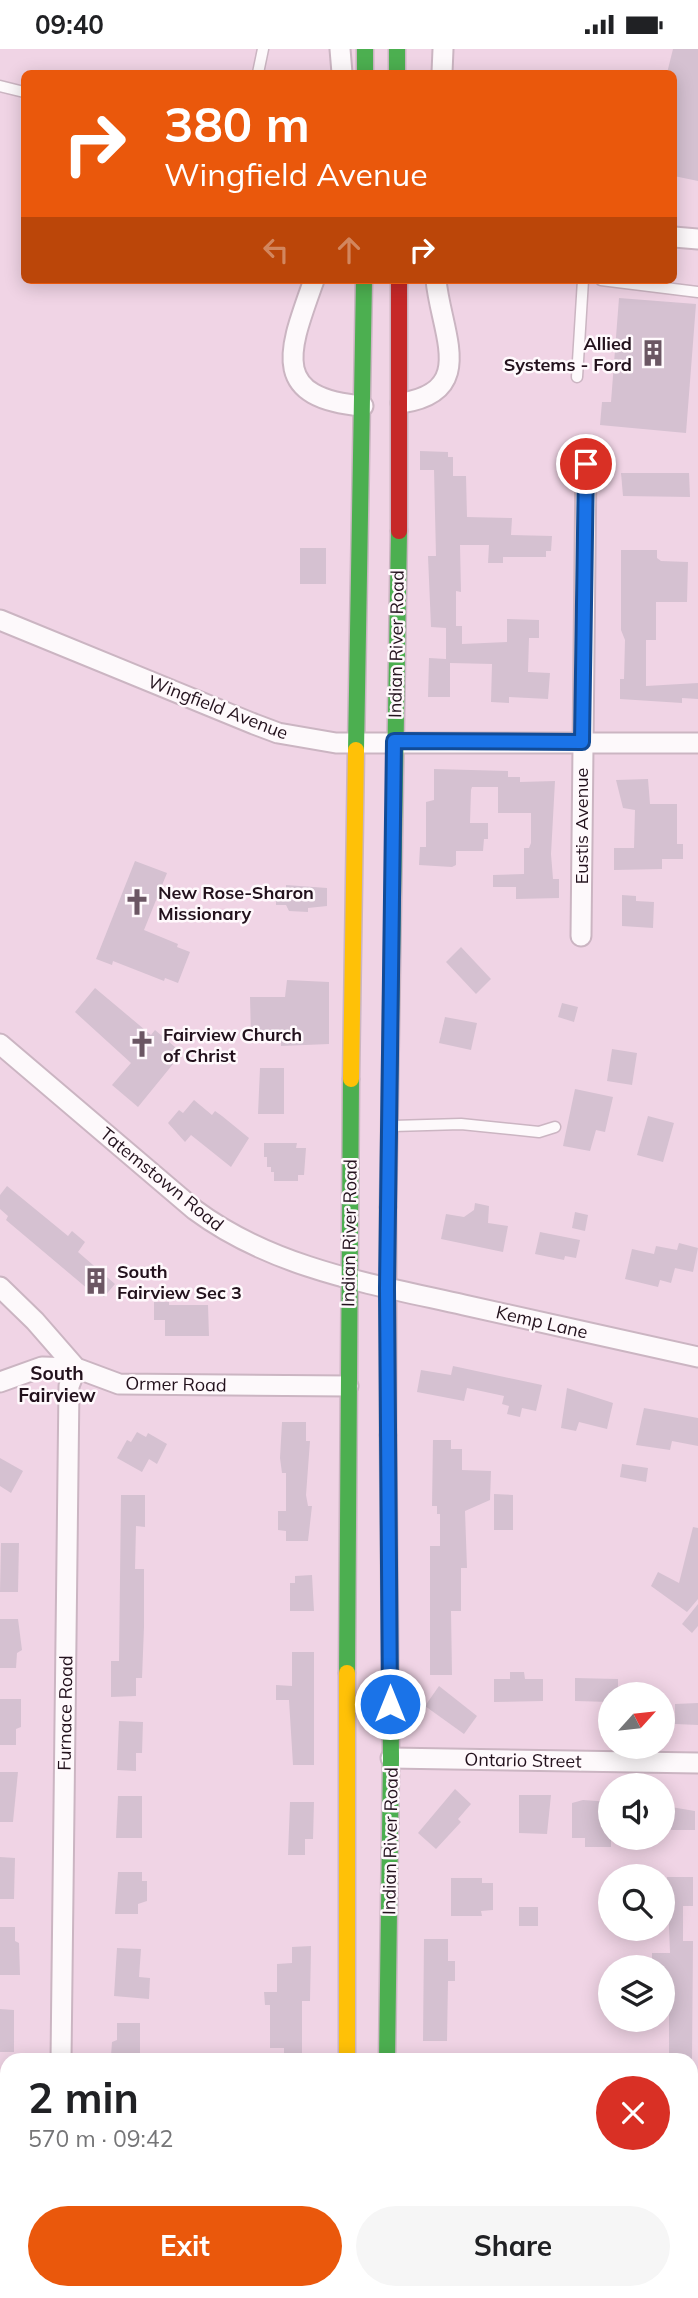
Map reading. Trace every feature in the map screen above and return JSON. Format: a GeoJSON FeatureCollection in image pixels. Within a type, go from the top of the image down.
{"type":"FeatureCollection","features":[{"type":"Feature","properties":{"kind":"main road"},"geometry":{"type":"LineString","coordinates":[[365,49],[365,70]]}},
{"type":"Feature","properties":{"kind":"main road"},"geometry":{"type":"LineString","coordinates":[[397,49],[397,70]]}},
{"type":"Feature","properties":{"kind":"main road","name":"Indian River Road"},"geometry":{"type":"LineString","coordinates":[[347,2053],[348,1277],[354,741],[364,284]]}},
{"type":"Feature","properties":{"kind":"main road","name":"Indian River Road"},"geometry":{"type":"LineString","coordinates":[[387,2053],[391,1758],[387,1288],[401,403],[399,284]]}},
{"type":"Feature","properties":{"kind":"street"},"geometry":{"type":"LineString","coordinates":[[340,49],[342,70]]}},
{"type":"Feature","properties":{"kind":"street"},"geometry":{"type":"LineString","coordinates":[[442,70],[443,49]]}},
{"type":"Feature","properties":{"kind":"street"},"geometry":{"type":"LineString","coordinates":[[677,237],[698,239]]}},
{"type":"Feature","properties":{"kind":"street"},"geometry":{"type":"LineString","coordinates":[[313,284],[293,341],[297,380],[308,392],[330,401],[363,406]]}},
{"type":"Feature","properties":{"kind":"street"},"geometry":{"type":"LineString","coordinates":[[401,403],[430,395],[442,387],[447,375],[449,350],[437,284]]}},
{"type":"Feature","properties":{"kind":"street","name":"Eustis Avenue"},"geometry":{"type":"LineString","coordinates":[[581,936],[586,464]]}},
{"type":"Feature","properties":{"kind":"street","name":"Wingfield Avenue"},"geometry":{"type":"LineString","coordinates":[[0,620],[266,729],[305,738],[354,741],[698,743]]}},
{"type":"Feature","properties":{"kind":"street","name":"Tatemstown Road"},"geometry":{"type":"LineString","coordinates":[[0,1044],[217,1226],[266,1253],[387,1288]]}},
{"type":"Feature","properties":{"kind":"street","name":"Ormer Road"},"geometry":{"type":"LineString","coordinates":[[0,1287],[35,1321],[76,1368],[119,1384],[348,1386]]}},
{"type":"Feature","properties":{"kind":"street","name":"Kemp Lane"},"geometry":{"type":"LineString","coordinates":[[387,1288],[698,1357]]}},
{"type":"Feature","properties":{"kind":"street"},"geometry":{"type":"LineString","coordinates":[[0,1382],[42,1367],[76,1368]]}},
{"type":"Feature","properties":{"kind":"street","name":"Furnace Road"},"geometry":{"type":"LineString","coordinates":[[61,2053],[69,1386],[76,1368]]}},
{"type":"Feature","properties":{"kind":"street","name":"Ontario Street"},"geometry":{"type":"LineString","coordinates":[[391,1758],[698,1763]]}},
{"type":"Feature","properties":{"kind":"lane"},"geometry":{"type":"LineString","coordinates":[[258,70],[262,49]]}},
{"type":"Feature","properties":{"kind":"lane"},"geometry":{"type":"LineString","coordinates":[[0,86],[21,91]]}},
{"type":"Feature","properties":{"kind":"lane"},"geometry":{"type":"LineString","coordinates":[[577,377],[583,284]]}},
{"type":"Feature","properties":{"kind":"lane"},"geometry":{"type":"LineString","coordinates":[[633,284],[698,292]]}},
{"type":"Feature","properties":{"kind":"lane"},"geometry":{"type":"LineString","coordinates":[[389,1127],[461,1124],[528,1132],[555,1127]]}},
{"type":"Feature","properties":{"kind":"building"},"geometry":{"type":"Polygon","coordinates":[[[673,49],[698,49],[698,181],[677,177],[677,70],[668,70],[673,49]]]}},
{"type":"Feature","properties":{"kind":"building","name":"Allied Systems - Ford"},"geometry":{"type":"Polygon","coordinates":[[[619,298],[696,304],[686,433],[600,425],[602,402],[611,402],[619,298]]]}},
{"type":"Feature","properties":{"kind":"building"},"geometry":{"type":"Polygon","coordinates":[[[420,451],[448,452],[448,457],[453,457],[453,476],[466,476],[467,517],[512,518],[511,535],[552,536],[551,551],[546,551],[546,557],[503,557],[503,563],[488,563],[489,545],[460,545],[461,592],[456,591],[456,626],[462,626],[462,644],[507,642],[507,619],[539,620],[539,638],[529,638],[528,672],[550,673],[548,699],[509,697],[509,703],[491,702],[492,664],[450,663],[450,697],[428,697],[429,658],[446,659],[446,628],[431,627],[428,556],[436,556],[434,470],[420,470],[420,451]]]}},
{"type":"Feature","properties":{"kind":"building"},"geometry":{"type":"Polygon","coordinates":[[[621,473],[689,473],[690,497],[623,496],[621,473]]]}},
{"type":"Feature","properties":{"kind":"building"},"geometry":{"type":"Polygon","coordinates":[[[300,548],[326,548],[326,584],[300,584],[300,548]]]}},
{"type":"Feature","properties":{"kind":"building"},"geometry":{"type":"Polygon","coordinates":[[[621,550],[657,550],[657,558],[661,561],[688,562],[687,602],[656,602],[656,640],[646,640],[646,686],[698,683],[698,699],[682,698],[682,703],[620,699],[620,679],[624,679],[625,640],[621,630],[621,550]]]}},
{"type":"Feature","properties":{"kind":"building"},"geometry":{"type":"Polygon","coordinates":[[[434,769],[508,771],[508,777],[520,777],[520,782],[555,781],[551,854],[553,879],[559,879],[559,898],[516,899],[516,887],[493,887],[493,875],[524,874],[524,848],[529,848],[531,843],[531,813],[498,813],[498,787],[472,787],[471,790],[470,823],[488,823],[488,839],[484,839],[483,851],[456,851],[456,865],[452,867],[419,865],[420,847],[426,847],[426,802],[434,800],[434,769]]]}},
{"type":"Feature","properties":{"kind":"building"},"geometry":{"type":"Polygon","coordinates":[[[648,779],[650,804],[677,804],[677,844],[683,844],[683,859],[662,859],[662,869],[614,870],[614,848],[634,848],[635,810],[623,808],[616,780],[648,779]]]}},
{"type":"Feature","properties":{"kind":"building","name":"New Rose-Sharon Missionary"},"geometry":{"type":"Polygon","coordinates":[[[135,861],[167,873],[144,930],[190,952],[178,983],[165,978],[164,981],[113,961],[112,965],[96,959],[135,861]]]}},
{"type":"Feature","properties":{"kind":"building"},"geometry":{"type":"Polygon","coordinates":[[[286,885],[327,888],[327,906],[308,908],[308,912],[289,911],[286,905],[276,905],[276,889],[286,889],[286,885]]]}},
{"type":"Feature","properties":{"kind":"building"},"geometry":{"type":"Polygon","coordinates":[[[622,895],[636,896],[636,901],[654,902],[653,928],[622,926],[622,895]]]}},
{"type":"Feature","properties":{"kind":"building"},"geometry":{"type":"Polygon","coordinates":[[[461,947],[491,979],[476,994],[446,962],[461,947]]]}},
{"type":"Feature","properties":{"kind":"building"},"geometry":{"type":"Polygon","coordinates":[[[287,980],[329,982],[329,1044],[281,1046],[281,1038],[251,1037],[250,997],[285,997],[287,980]]]}},
{"type":"Feature","properties":{"kind":"building","name":"Fairview Church of Christ"},"geometry":{"type":"Polygon","coordinates":[[[95,988],[151,1035],[155,1030],[182,1053],[138,1107],[112,1085],[131,1063],[75,1012],[95,988]]]}},
{"type":"Feature","properties":{"kind":"building"},"geometry":{"type":"Polygon","coordinates":[[[562,1003],[578,1007],[574,1022],[558,1017],[562,1003]]]}},
{"type":"Feature","properties":{"kind":"building"},"geometry":{"type":"Polygon","coordinates":[[[445,1017],[477,1023],[471,1050],[439,1043],[445,1017]]]}},
{"type":"Feature","properties":{"kind":"building"},"geometry":{"type":"Polygon","coordinates":[[[612,1049],[637,1053],[632,1085],[607,1081],[612,1049]]]}},
{"type":"Feature","properties":{"kind":"building"},"geometry":{"type":"Polygon","coordinates":[[[260,1068],[284,1068],[284,1114],[258,1114],[260,1068]]]}},
{"type":"Feature","properties":{"kind":"building"},"geometry":{"type":"Polygon","coordinates":[[[575,1089],[613,1097],[605,1132],[596,1130],[590,1151],[563,1146],[575,1089]]]}},
{"type":"Feature","properties":{"kind":"building"},"geometry":{"type":"Polygon","coordinates":[[[194,1100],[212,1115],[215,1111],[249,1138],[231,1167],[191,1135],[185,1142],[168,1123],[179,1110],[183,1113],[194,1100]]]}},
{"type":"Feature","properties":{"kind":"building"},"geometry":{"type":"Polygon","coordinates":[[[648,1116],[674,1123],[663,1162],[637,1155],[648,1116]]]}},
{"type":"Feature","properties":{"kind":"building"},"geometry":{"type":"Polygon","coordinates":[[[264,1143],[297,1143],[296,1148],[306,1148],[304,1175],[298,1175],[298,1181],[274,1181],[274,1172],[271,1172],[271,1167],[267,1167],[267,1157],[264,1157],[264,1143]]]}},
{"type":"Feature","properties":{"kind":"building"},"geometry":{"type":"Polygon","coordinates":[[[7,1186],[68,1236],[72,1231],[85,1242],[78,1252],[115,1284],[104,1297],[97,1292],[95,1295],[6,1220],[8,1216],[0,1209],[0,1195],[7,1186]]]}},
{"type":"Feature","properties":{"kind":"building"},"geometry":{"type":"Polygon","coordinates":[[[475,1203],[489,1206],[488,1223],[508,1226],[503,1252],[441,1239],[446,1214],[464,1217],[474,1210],[475,1203]]]}},
{"type":"Feature","properties":{"kind":"building"},"geometry":{"type":"Polygon","coordinates":[[[575,1212],[588,1215],[585,1231],[572,1228],[575,1212]]]}},
{"type":"Feature","properties":{"kind":"building"},"geometry":{"type":"Polygon","coordinates":[[[540,1232],[580,1240],[576,1258],[565,1256],[564,1260],[535,1254],[540,1232]]]}},
{"type":"Feature","properties":{"kind":"building"},"geometry":{"type":"Polygon","coordinates":[[[679,1243],[698,1248],[693,1272],[675,1268],[671,1283],[660,1280],[658,1287],[625,1279],[632,1249],[654,1254],[656,1246],[677,1250],[679,1243]]]}},
{"type":"Feature","properties":{"kind":"building"},"geometry":{"type":"Polygon","coordinates":[[[154,1302],[169,1302],[169,1305],[208,1305],[209,1336],[165,1336],[165,1320],[154,1320],[154,1302]]]}},
{"type":"Feature","properties":{"kind":"building"},"geometry":{"type":"Polygon","coordinates":[[[453,1366],[542,1385],[536,1411],[522,1408],[520,1417],[507,1414],[509,1406],[502,1404],[504,1396],[467,1388],[464,1401],[417,1392],[421,1370],[451,1375],[453,1366]]]}},
{"type":"Feature","properties":{"kind":"building"},"geometry":{"type":"Polygon","coordinates":[[[567,1388],[613,1403],[607,1429],[579,1422],[576,1431],[561,1428],[567,1388]]]}},
{"type":"Feature","properties":{"kind":"building"},"geometry":{"type":"Polygon","coordinates":[[[644,1408],[698,1418],[698,1446],[672,1441],[670,1450],[636,1445],[644,1408]]]}},
{"type":"Feature","properties":{"kind":"building"},"geometry":{"type":"Polygon","coordinates":[[[282,1422],[306,1422],[306,1441],[310,1441],[306,1495],[308,1506],[312,1506],[308,1541],[286,1541],[286,1531],[278,1530],[278,1511],[286,1511],[286,1473],[282,1473],[280,1458],[282,1422]]]}},
{"type":"Feature","properties":{"kind":"building"},"geometry":{"type":"Polygon","coordinates":[[[137,1432],[146,1437],[148,1433],[167,1444],[157,1464],[149,1459],[142,1472],[117,1458],[127,1440],[131,1442],[137,1432]]]}},
{"type":"Feature","properties":{"kind":"building"},"geometry":{"type":"Polygon","coordinates":[[[433,1440],[451,1440],[451,1449],[462,1449],[462,1470],[491,1471],[490,1500],[465,1511],[467,1568],[461,1568],[461,1611],[451,1611],[452,1675],[430,1675],[430,1546],[440,1546],[440,1514],[437,1514],[437,1506],[432,1506],[433,1440]]]}},
{"type":"Feature","properties":{"kind":"building"},"geometry":{"type":"Polygon","coordinates":[[[0,1458],[23,1471],[11,1493],[0,1486],[0,1458]]]}},
{"type":"Feature","properties":{"kind":"building"},"geometry":{"type":"Polygon","coordinates":[[[622,1464],[648,1468],[646,1482],[620,1477],[622,1464]]]}},
{"type":"Feature","properties":{"kind":"building"},"geometry":{"type":"Polygon","coordinates":[[[494,1494],[513,1495],[513,1530],[494,1530],[494,1494]]]}},
{"type":"Feature","properties":{"kind":"building"},"geometry":{"type":"Polygon","coordinates":[[[121,1495],[145,1495],[145,1527],[136,1526],[135,1569],[144,1569],[142,1678],[136,1678],[136,1696],[111,1697],[111,1661],[119,1661],[121,1495]]]}},
{"type":"Feature","properties":{"kind":"building"},"geometry":{"type":"Polygon","coordinates":[[[693,1527],[698,1528],[698,1599],[687,1612],[651,1586],[658,1572],[679,1583],[693,1527]]]}},
{"type":"Feature","properties":{"kind":"building"},"geometry":{"type":"Polygon","coordinates":[[[1,1543],[19,1543],[18,1592],[0,1592],[1,1543]]]}},
{"type":"Feature","properties":{"kind":"building"},"geometry":{"type":"Polygon","coordinates":[[[312,1575],[314,1611],[290,1611],[290,1583],[295,1583],[295,1576],[312,1575]]]}},
{"type":"Feature","properties":{"kind":"building"},"geometry":{"type":"Polygon","coordinates":[[[698,1604],[698,1626],[692,1633],[682,1624],[698,1604]]]}},
{"type":"Feature","properties":{"kind":"building"},"geometry":{"type":"Polygon","coordinates":[[[0,1619],[18,1619],[22,1650],[17,1653],[16,1668],[0,1668],[0,1619]]]}},
{"type":"Feature","properties":{"kind":"building"},"geometry":{"type":"Polygon","coordinates":[[[292,1652],[314,1652],[314,1765],[293,1765],[289,1700],[276,1700],[276,1685],[292,1686],[292,1652]]]}},
{"type":"Feature","properties":{"kind":"building"},"geometry":{"type":"Polygon","coordinates":[[[510,1672],[524,1672],[525,1679],[543,1679],[543,1701],[494,1702],[494,1679],[510,1679],[510,1672]]]}},
{"type":"Feature","properties":{"kind":"building"},"geometry":{"type":"Polygon","coordinates":[[[575,1678],[618,1679],[618,1682],[598,1682],[598,1702],[575,1701],[575,1678]]]}},
{"type":"Feature","properties":{"kind":"building"},"geometry":{"type":"Polygon","coordinates":[[[439,1686],[477,1716],[464,1734],[425,1706],[439,1686]]]}},
{"type":"Feature","properties":{"kind":"building"},"geometry":{"type":"Polygon","coordinates":[[[0,1699],[21,1699],[21,1727],[16,1729],[16,1745],[0,1745],[0,1699]]]}},
{"type":"Feature","properties":{"kind":"building"},"geometry":{"type":"Polygon","coordinates":[[[698,1703],[698,1725],[676,1724],[676,1704],[698,1703]]]}},
{"type":"Feature","properties":{"kind":"building"},"geometry":{"type":"Polygon","coordinates":[[[119,1721],[143,1722],[142,1753],[136,1753],[136,1771],[117,1770],[119,1721]]]}},
{"type":"Feature","properties":{"kind":"building"},"geometry":{"type":"Polygon","coordinates":[[[0,1772],[18,1772],[13,1822],[0,1822],[0,1772]]]}},
{"type":"Feature","properties":{"kind":"building"},"geometry":{"type":"Polygon","coordinates":[[[455,1789],[471,1804],[458,1819],[461,1822],[436,1849],[418,1833],[455,1789]]]}},
{"type":"Feature","properties":{"kind":"building"},"geometry":{"type":"Polygon","coordinates":[[[519,1795],[551,1795],[547,1834],[519,1833],[519,1795]]]}},
{"type":"Feature","properties":{"kind":"building"},"geometry":{"type":"Polygon","coordinates":[[[118,1796],[142,1796],[142,1838],[116,1838],[118,1796]]]}},
{"type":"Feature","properties":{"kind":"building"},"geometry":{"type":"Polygon","coordinates":[[[583,1800],[598,1801],[598,1847],[585,1847],[585,1838],[572,1838],[572,1803],[583,1800]]]}},
{"type":"Feature","properties":{"kind":"building"},"geometry":{"type":"Polygon","coordinates":[[[290,1802],[314,1802],[313,1839],[305,1839],[305,1855],[288,1855],[290,1802]]]}},
{"type":"Feature","properties":{"kind":"building"},"geometry":{"type":"Polygon","coordinates":[[[675,1808],[695,1811],[695,1830],[675,1830],[675,1808]]]}},
{"type":"Feature","properties":{"kind":"building"},"geometry":{"type":"Polygon","coordinates":[[[0,1857],[15,1858],[14,1899],[0,1899],[0,1857]]]}},
{"type":"Feature","properties":{"kind":"building"},"geometry":{"type":"Polygon","coordinates":[[[118,1872],[142,1872],[142,1881],[147,1881],[147,1901],[138,1904],[138,1914],[115,1914],[118,1872]]]}},
{"type":"Feature","properties":{"kind":"building"},"geometry":{"type":"Polygon","coordinates":[[[675,1877],[693,1877],[693,1906],[683,1906],[683,1941],[693,1941],[692,2053],[669,2053],[669,2032],[675,2032],[675,1955],[652,1953],[670,1953],[670,1941],[675,1941],[675,1877]]]}},
{"type":"Feature","properties":{"kind":"building"},"geometry":{"type":"Polygon","coordinates":[[[451,1878],[482,1878],[482,1883],[493,1883],[493,1910],[481,1911],[482,1916],[451,1916],[451,1878]]]}},
{"type":"Feature","properties":{"kind":"building"},"geometry":{"type":"Polygon","coordinates":[[[519,1907],[538,1907],[538,1926],[519,1926],[519,1907]]]}},
{"type":"Feature","properties":{"kind":"building"},"geometry":{"type":"Polygon","coordinates":[[[0,1927],[15,1927],[15,1941],[19,1943],[20,1975],[0,1975],[0,1927]]]}},
{"type":"Feature","properties":{"kind":"building"},"geometry":{"type":"Polygon","coordinates":[[[424,1939],[448,1939],[448,1961],[455,1961],[455,1981],[448,1981],[447,2041],[423,2041],[424,1939]]]}},
{"type":"Feature","properties":{"kind":"building"},"geometry":{"type":"Polygon","coordinates":[[[311,1946],[310,2001],[302,2001],[302,2053],[284,2053],[284,2048],[270,2048],[270,2005],[265,2005],[264,1992],[277,1992],[277,1964],[292,1963],[292,1947],[311,1946]]]}},
{"type":"Feature","properties":{"kind":"building"},"geometry":{"type":"Polygon","coordinates":[[[117,1948],[141,1949],[139,1977],[150,1978],[149,1999],[114,1996],[117,1948]]]}},
{"type":"Feature","properties":{"kind":"building"},"geometry":{"type":"Polygon","coordinates":[[[0,2009],[14,2010],[14,2052],[0,2052],[0,2009]]]}},
{"type":"Feature","properties":{"kind":"building"},"geometry":{"type":"Polygon","coordinates":[[[117,2023],[140,2023],[140,2053],[111,2053],[112,2042],[117,2040],[117,2023]]]}},
{"type":"Feature","properties":{"kind":"traffic: fast"},"geometry":{"type":"LineString","coordinates":[[365,49],[365,70]]}},
{"type":"Feature","properties":{"kind":"traffic: fast"},"geometry":{"type":"LineString","coordinates":[[397,49],[397,70]]}},
{"type":"Feature","properties":{"kind":"traffic: fast"},"geometry":{"type":"LineString","coordinates":[[356,750],[364,284]]}},
{"type":"Feature","properties":{"kind":"traffic: fast"},"geometry":{"type":"LineString","coordinates":[[388,1207],[399,531]]}},
{"type":"Feature","properties":{"kind":"traffic: fast"},"geometry":{"type":"LineString","coordinates":[[347,1673],[351,1079]]}},
{"type":"Feature","properties":{"kind":"traffic: fast"},"geometry":{"type":"LineString","coordinates":[[387,2053],[391,1758],[388,1435]]}},
{"type":"Feature","properties":{"kind":"traffic: slow"},"geometry":{"type":"LineString","coordinates":[[351,1079],[356,750]]}},
{"type":"Feature","properties":{"kind":"traffic: slow"},"geometry":{"type":"LineString","coordinates":[[388,1207],[388,1435]]}},
{"type":"Feature","properties":{"kind":"traffic: slow"},"geometry":{"type":"LineString","coordinates":[[347,1673],[347,2053]]}},
{"type":"Feature","properties":{"kind":"traffic: jam"},"geometry":{"type":"LineString","coordinates":[[399,284],[399,531]]}},
{"type":"Feature","properties":{"kind":"place","name":"Allied Systems - Ford"},"geometry":{"type":"Point","coordinates":[653,353]}},
{"type":"Feature","properties":{"kind":"place","name":"New Rose-Sharon Missionary"},"geometry":{"type":"Point","coordinates":[137,902]}},
{"type":"Feature","properties":{"kind":"place","name":"Fairview Church of Christ"},"geometry":{"type":"Point","coordinates":[142,1044]}},
{"type":"Feature","properties":{"kind":"place","name":"South Fairview Sec 3"},"geometry":{"type":"Point","coordinates":[96,1281]}},
{"type":"Feature","properties":{"kind":"district","name":"South Fairview"},"geometry":{"type":"Point","coordinates":[57,1384]}},
{"type":"Feature","properties":{"kind":"route"},"geometry":{"type":"LineString","coordinates":[[390,1704],[387,1288],[394,741],[582,742],[586,464]]}}]}
